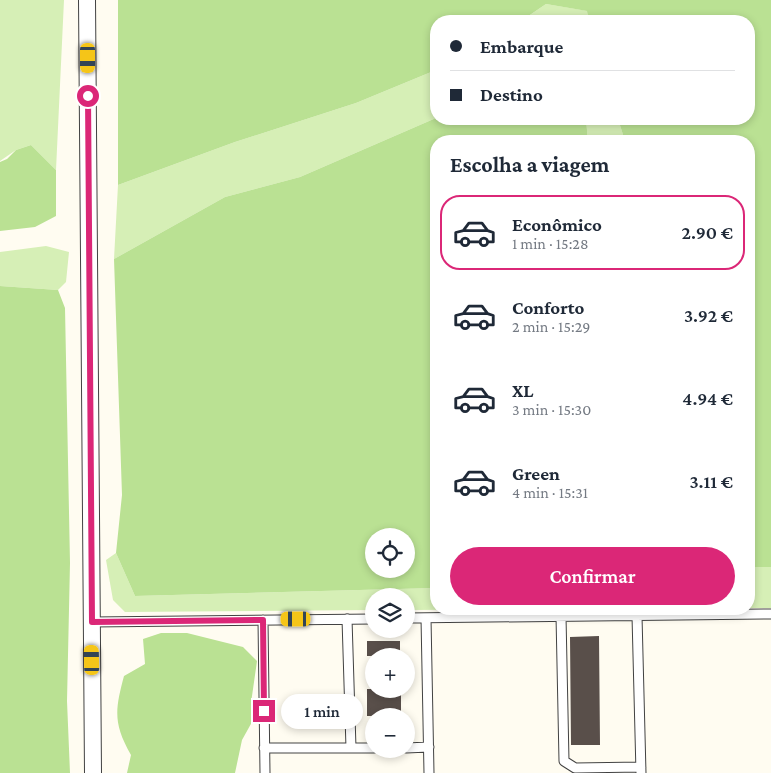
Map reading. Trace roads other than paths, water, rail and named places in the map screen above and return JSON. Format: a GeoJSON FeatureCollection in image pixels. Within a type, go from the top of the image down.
{"type":"FeatureCollection","features":[{"type":"Feature","properties":{"kind":"street"},"geometry":{"type":"LineString","coordinates":[[87,0],[93,773]]}},
{"type":"Feature","properties":{"kind":"lane"},"geometry":{"type":"LineString","coordinates":[[755,614],[771,614]]}},
{"type":"Feature","properties":{"kind":"lane"},"geometry":{"type":"LineString","coordinates":[[415,618],[704,615]]}},
{"type":"Feature","properties":{"kind":"lane"},"geometry":{"type":"LineString","coordinates":[[561,616],[564,762],[575,768],[641,770],[637,616]]}},
{"type":"Feature","properties":{"kind":"lane"},"geometry":{"type":"LineString","coordinates":[[426,618],[429,773]]}},
{"type":"Feature","properties":{"kind":"lane"},"geometry":{"type":"LineString","coordinates":[[347,619],[351,748]]}},
{"type":"Feature","properties":{"kind":"lane"},"geometry":{"type":"LineString","coordinates":[[92,622],[365,619]]}},
{"type":"Feature","properties":{"kind":"lane"},"geometry":{"type":"LineString","coordinates":[[263,620],[265,773]]}},
{"type":"Feature","properties":{"kind":"lane"},"geometry":{"type":"LineString","coordinates":[[264,748],[365,748]]}},
{"type":"Feature","properties":{"kind":"lane"},"geometry":{"type":"LineString","coordinates":[[415,748],[429,748]]}}]}
